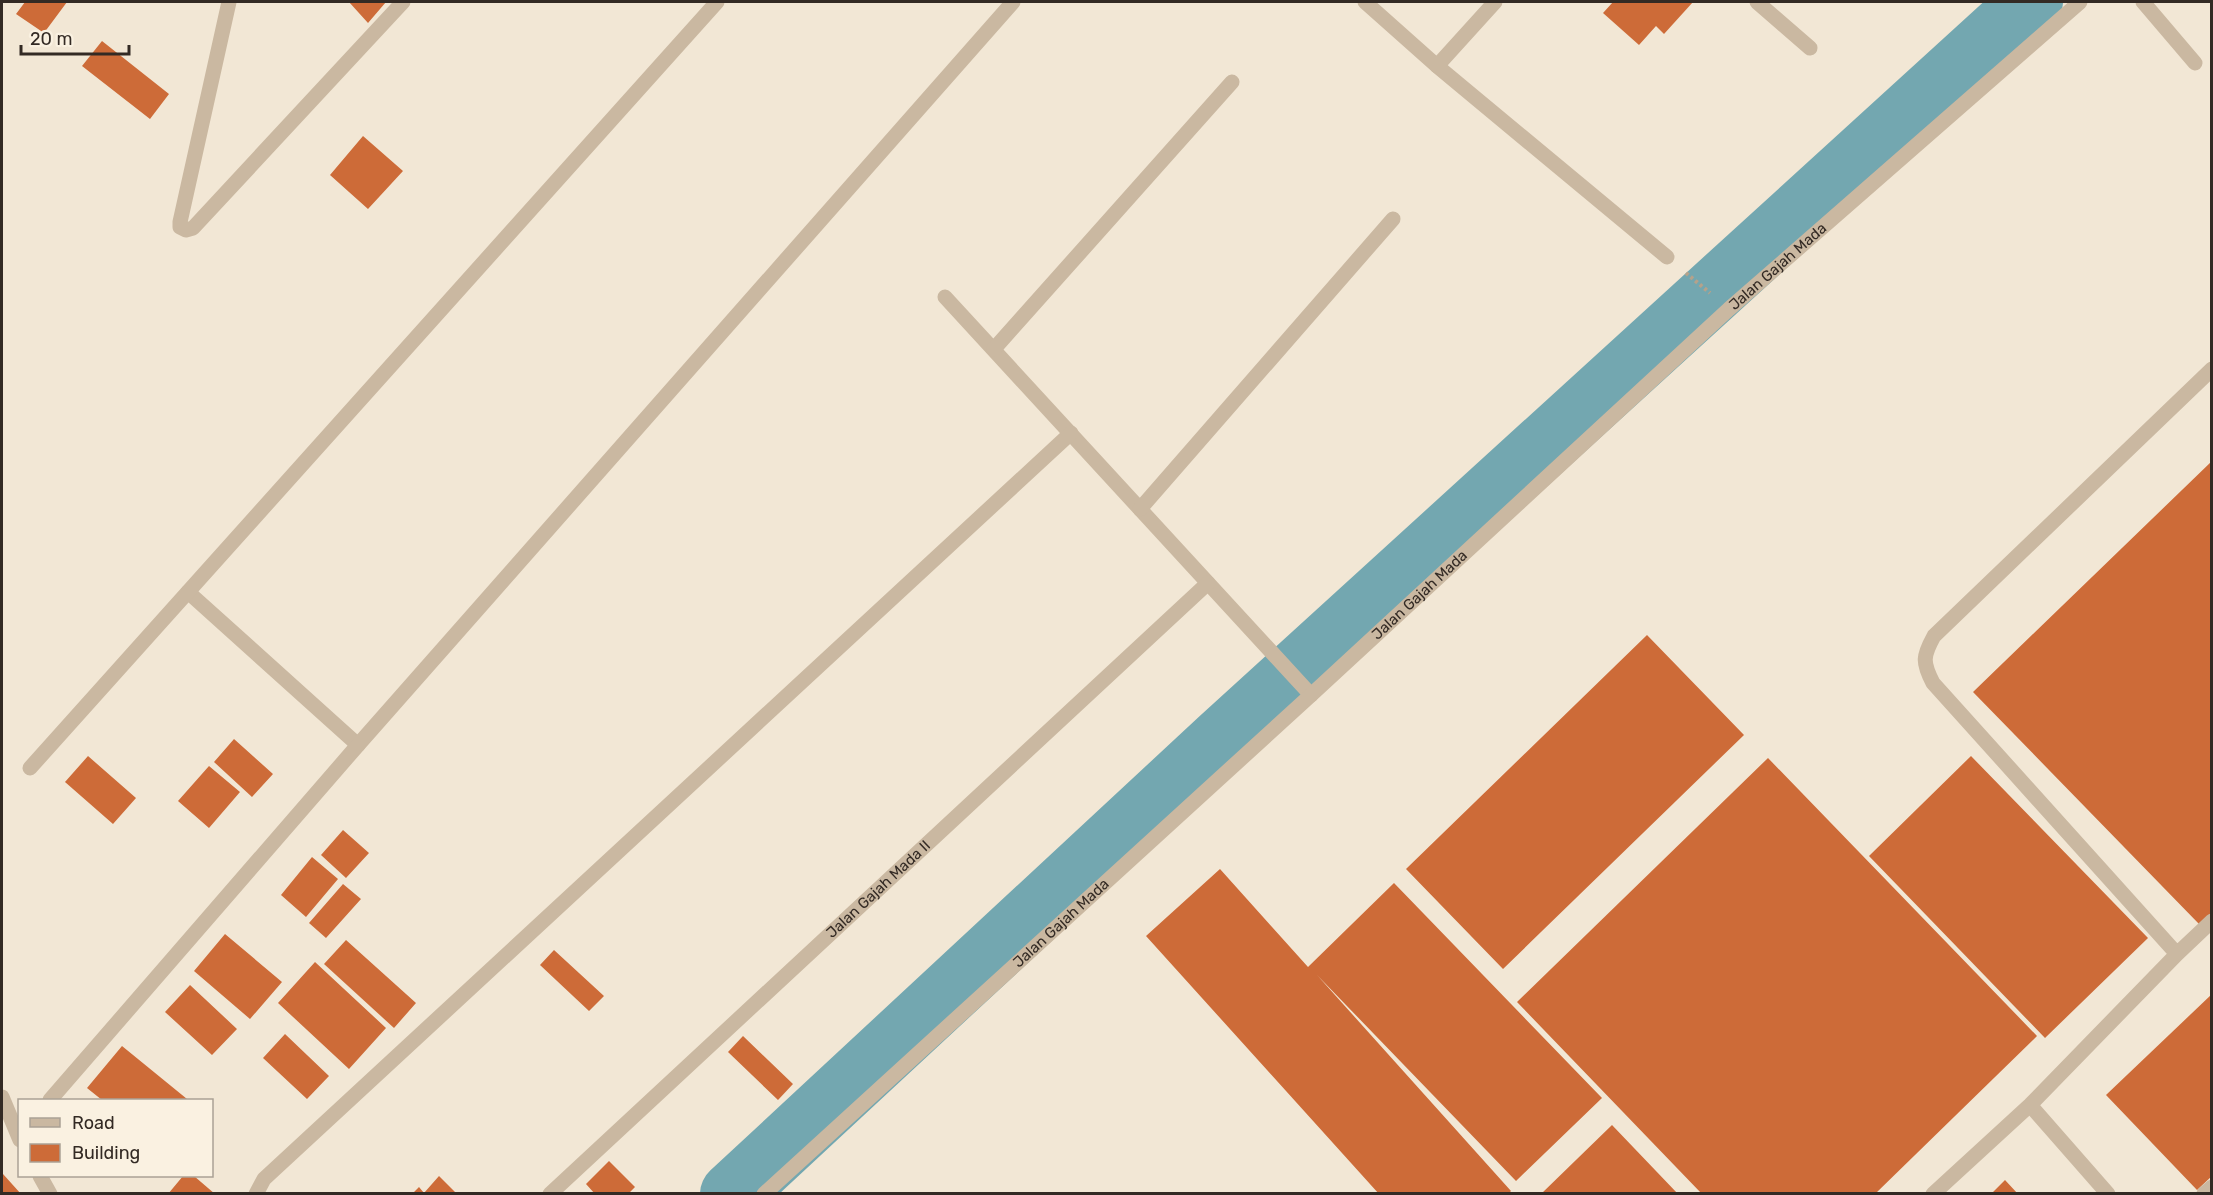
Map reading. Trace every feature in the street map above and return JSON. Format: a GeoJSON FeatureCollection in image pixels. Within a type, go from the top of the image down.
{"type":"FeatureCollection","features":[{"type":"Feature","properties":{"kind":"street"},"geometry":{"type":"LineString","coordinates":[[229,2],[180,222],[180,227],[186,230],[193,228],[403,2]]}},
{"type":"Feature","properties":{"kind":"street"},"geometry":{"type":"LineString","coordinates":[[30,768],[717,2]]}},
{"type":"Feature","properties":{"kind":"street"},"geometry":{"type":"LineString","coordinates":[[52,1099],[358,745],[1013,2]]}},
{"type":"Feature","properties":{"kind":"street"},"geometry":{"type":"LineString","coordinates":[[1365,2],[1437,66],[1667,257]]}},
{"type":"Feature","properties":{"kind":"street"},"geometry":{"type":"LineString","coordinates":[[1437,66],[1495,2]]}},
{"type":"Feature","properties":{"kind":"street"},"geometry":{"type":"LineString","coordinates":[[1757,2],[1810,48]]}},
{"type":"Feature","properties":{"kind":"street","name":"Jalan Gajah Mada"},"geometry":{"type":"LineString","coordinates":[[764,1194],[1311,696],[1729,309],[2080,2]]}},
{"type":"Feature","properties":{"kind":"street"},"geometry":{"type":"LineString","coordinates":[[2143,2],[2195,63]]}},
{"type":"Feature","properties":{"kind":"street"},"geometry":{"type":"LineString","coordinates":[[994,349],[1233,82]]}},
{"type":"Feature","properties":{"kind":"street"},"geometry":{"type":"LineString","coordinates":[[1140,510],[1393,219]]}},
{"type":"Feature","properties":{"kind":"street"},"geometry":{"type":"LineString","coordinates":[[945,297],[1311,696]]}},
{"type":"Feature","properties":{"kind":"street"},"geometry":{"type":"LineString","coordinates":[[2177,954],[1933,683],[1925,667],[1925,652],[1934,636],[2211,369]]}},
{"type":"Feature","properties":{"kind":"street"},"geometry":{"type":"LineString","coordinates":[[256,1194],[264,1179],[1071,434]]}},
{"type":"Feature","properties":{"kind":"street","name":"Jalan Gajah Mada II"},"geometry":{"type":"LineString","coordinates":[[549,1194],[1208,583]]}},
{"type":"Feature","properties":{"kind":"street"},"geometry":{"type":"LineString","coordinates":[[188,592],[358,745]]}},
{"type":"Feature","properties":{"kind":"street"},"geometry":{"type":"LineString","coordinates":[[1933,1194],[2030,1105],[2211,921]]}},
{"type":"Feature","properties":{"kind":"street"},"geometry":{"type":"LineString","coordinates":[[2,1097],[18,1136]]}},
{"type":"Feature","properties":{"kind":"street"},"geometry":{"type":"LineString","coordinates":[[2030,1105],[2108,1194]]}},
{"type":"Feature","properties":{"kind":"street"},"geometry":{"type":"LineString","coordinates":[[41,1177],[50,1194]]}},
{"type":"Feature","properties":{"kind":"street"},"geometry":{"type":"LineString","coordinates":[[2204,1194],[2211,1186]]}},
{"type":"Feature","properties":{"kind":"path"},"geometry":{"type":"LineString","coordinates":[[1688,274],[1712,295]]}},
{"type":"Feature","properties":{"kind":"building"},"geometry":{"type":"Polygon","coordinates":[[[25,2],[67,2],[44,33],[16,14],[25,2]]]}},
{"type":"Feature","properties":{"kind":"building"},"geometry":{"type":"Polygon","coordinates":[[[349,2],[386,2],[368,23],[349,2]]]}},
{"type":"Feature","properties":{"kind":"building"},"geometry":{"type":"Polygon","coordinates":[[[1613,2],[1693,2],[1664,34],[1656,26],[1639,45],[1603,13],[1613,2]]]}},
{"type":"Feature","properties":{"kind":"building"},"geometry":{"type":"Polygon","coordinates":[[[102,41],[169,94],[150,119],[82,66],[102,41]]]}},
{"type":"Feature","properties":{"kind":"building"},"geometry":{"type":"Polygon","coordinates":[[[363,136],[403,171],[368,209],[330,175],[363,136]]]}},
{"type":"Feature","properties":{"kind":"building"},"geometry":{"type":"Polygon","coordinates":[[[2212,461],[2212,912],[2199,924],[1973,692],[2212,461]]]}},
{"type":"Feature","properties":{"kind":"building"},"geometry":{"type":"Polygon","coordinates":[[[1647,635],[1744,735],[1503,969],[1406,869],[1647,635]]]}},
{"type":"Feature","properties":{"kind":"building"},"geometry":{"type":"Polygon","coordinates":[[[234,739],[273,774],[252,797],[214,762],[234,739]]]}},
{"type":"Feature","properties":{"kind":"building"},"geometry":{"type":"Polygon","coordinates":[[[88,756],[136,798],[113,824],[65,782],[88,756]]]}},
{"type":"Feature","properties":{"kind":"building"},"geometry":{"type":"Polygon","coordinates":[[[1971,756],[2148,938],[2045,1038],[1869,856],[1971,756]]]}},
{"type":"Feature","properties":{"kind":"building"},"geometry":{"type":"Polygon","coordinates":[[[1768,758],[2037,1036],[1875,1194],[1702,1194],[1517,1002],[1768,758]]]}},
{"type":"Feature","properties":{"kind":"building"},"geometry":{"type":"Polygon","coordinates":[[[209,766],[240,792],[209,828],[178,801],[209,766]]]}},
{"type":"Feature","properties":{"kind":"building"},"geometry":{"type":"Polygon","coordinates":[[[343,830],[369,853],[346,878],[321,855],[343,830]]]}},
{"type":"Feature","properties":{"kind":"building"},"geometry":{"type":"Polygon","coordinates":[[[312,857],[338,879],[306,917],[281,895],[312,857]]]}},
{"type":"Feature","properties":{"kind":"building"},"geometry":{"type":"Polygon","coordinates":[[[1220,869],[1308,967],[1394,883],[1602,1098],[1516,1181],[1317,975],[1511,1191],[1508,1194],[1379,1194],[1146,936],[1220,869]]]}},
{"type":"Feature","properties":{"kind":"building"},"geometry":{"type":"Polygon","coordinates":[[[343,884],[361,899],[326,938],[309,923],[343,884]]]}},
{"type":"Feature","properties":{"kind":"building"},"geometry":{"type":"Polygon","coordinates":[[[225,934],[282,982],[250,1019],[194,971],[225,934]]]}},
{"type":"Feature","properties":{"kind":"building"},"geometry":{"type":"Polygon","coordinates":[[[346,940],[416,1003],[394,1028],[324,964],[346,940]]]}},
{"type":"Feature","properties":{"kind":"building"},"geometry":{"type":"Polygon","coordinates":[[[554,950],[604,996],[589,1011],[540,965],[554,950]]]}},
{"type":"Feature","properties":{"kind":"building"},"geometry":{"type":"Polygon","coordinates":[[[315,962],[386,1028],[349,1069],[278,1003],[315,962]]]}},
{"type":"Feature","properties":{"kind":"building"},"geometry":{"type":"Polygon","coordinates":[[[190,985],[237,1029],[212,1055],[165,1012],[190,985]]]}},
{"type":"Feature","properties":{"kind":"building"},"geometry":{"type":"Polygon","coordinates":[[[2212,994],[2212,1176],[2197,1190],[2106,1095],[2212,994]]]}},
{"type":"Feature","properties":{"kind":"building"},"geometry":{"type":"Polygon","coordinates":[[[285,1034],[329,1076],[307,1099],[263,1058],[285,1034]]]}},
{"type":"Feature","properties":{"kind":"building"},"geometry":{"type":"Polygon","coordinates":[[[743,1036],[793,1084],[778,1100],[728,1052],[743,1036]]]}},
{"type":"Feature","properties":{"kind":"building"},"geometry":{"type":"Polygon","coordinates":[[[122,1046],[187,1099],[101,1099],[87,1088],[122,1046]]]}},
{"type":"Feature","properties":{"kind":"building"},"geometry":{"type":"Polygon","coordinates":[[[1612,1125],[1678,1194],[1541,1194],[1612,1125]]]}},
{"type":"Feature","properties":{"kind":"building"},"geometry":{"type":"Polygon","coordinates":[[[609,1161],[635,1187],[628,1194],[595,1194],[586,1184],[609,1161]]]}},
{"type":"Feature","properties":{"kind":"building"},"geometry":{"type":"Polygon","coordinates":[[[3,1174],[21,1194],[2,1194],[3,1174]]]}},
{"type":"Feature","properties":{"kind":"building"},"geometry":{"type":"Polygon","coordinates":[[[439,1176],[457,1194],[412,1194],[419,1187],[424,1193],[439,1176]]]}},
{"type":"Feature","properties":{"kind":"building"},"geometry":{"type":"Polygon","coordinates":[[[182,1177],[195,1177],[215,1194],[168,1194],[182,1177]]]}},
{"type":"Feature","properties":{"kind":"building"},"geometry":{"type":"Polygon","coordinates":[[[2005,1180],[2018,1194],[1991,1194],[2005,1180]]]}},
{"type":"Feature","properties":{"kind":"waterway"},"geometry":{"type":"LineString","coordinates":[[732,1194],[1221,740],[2031,2]]}}]}
